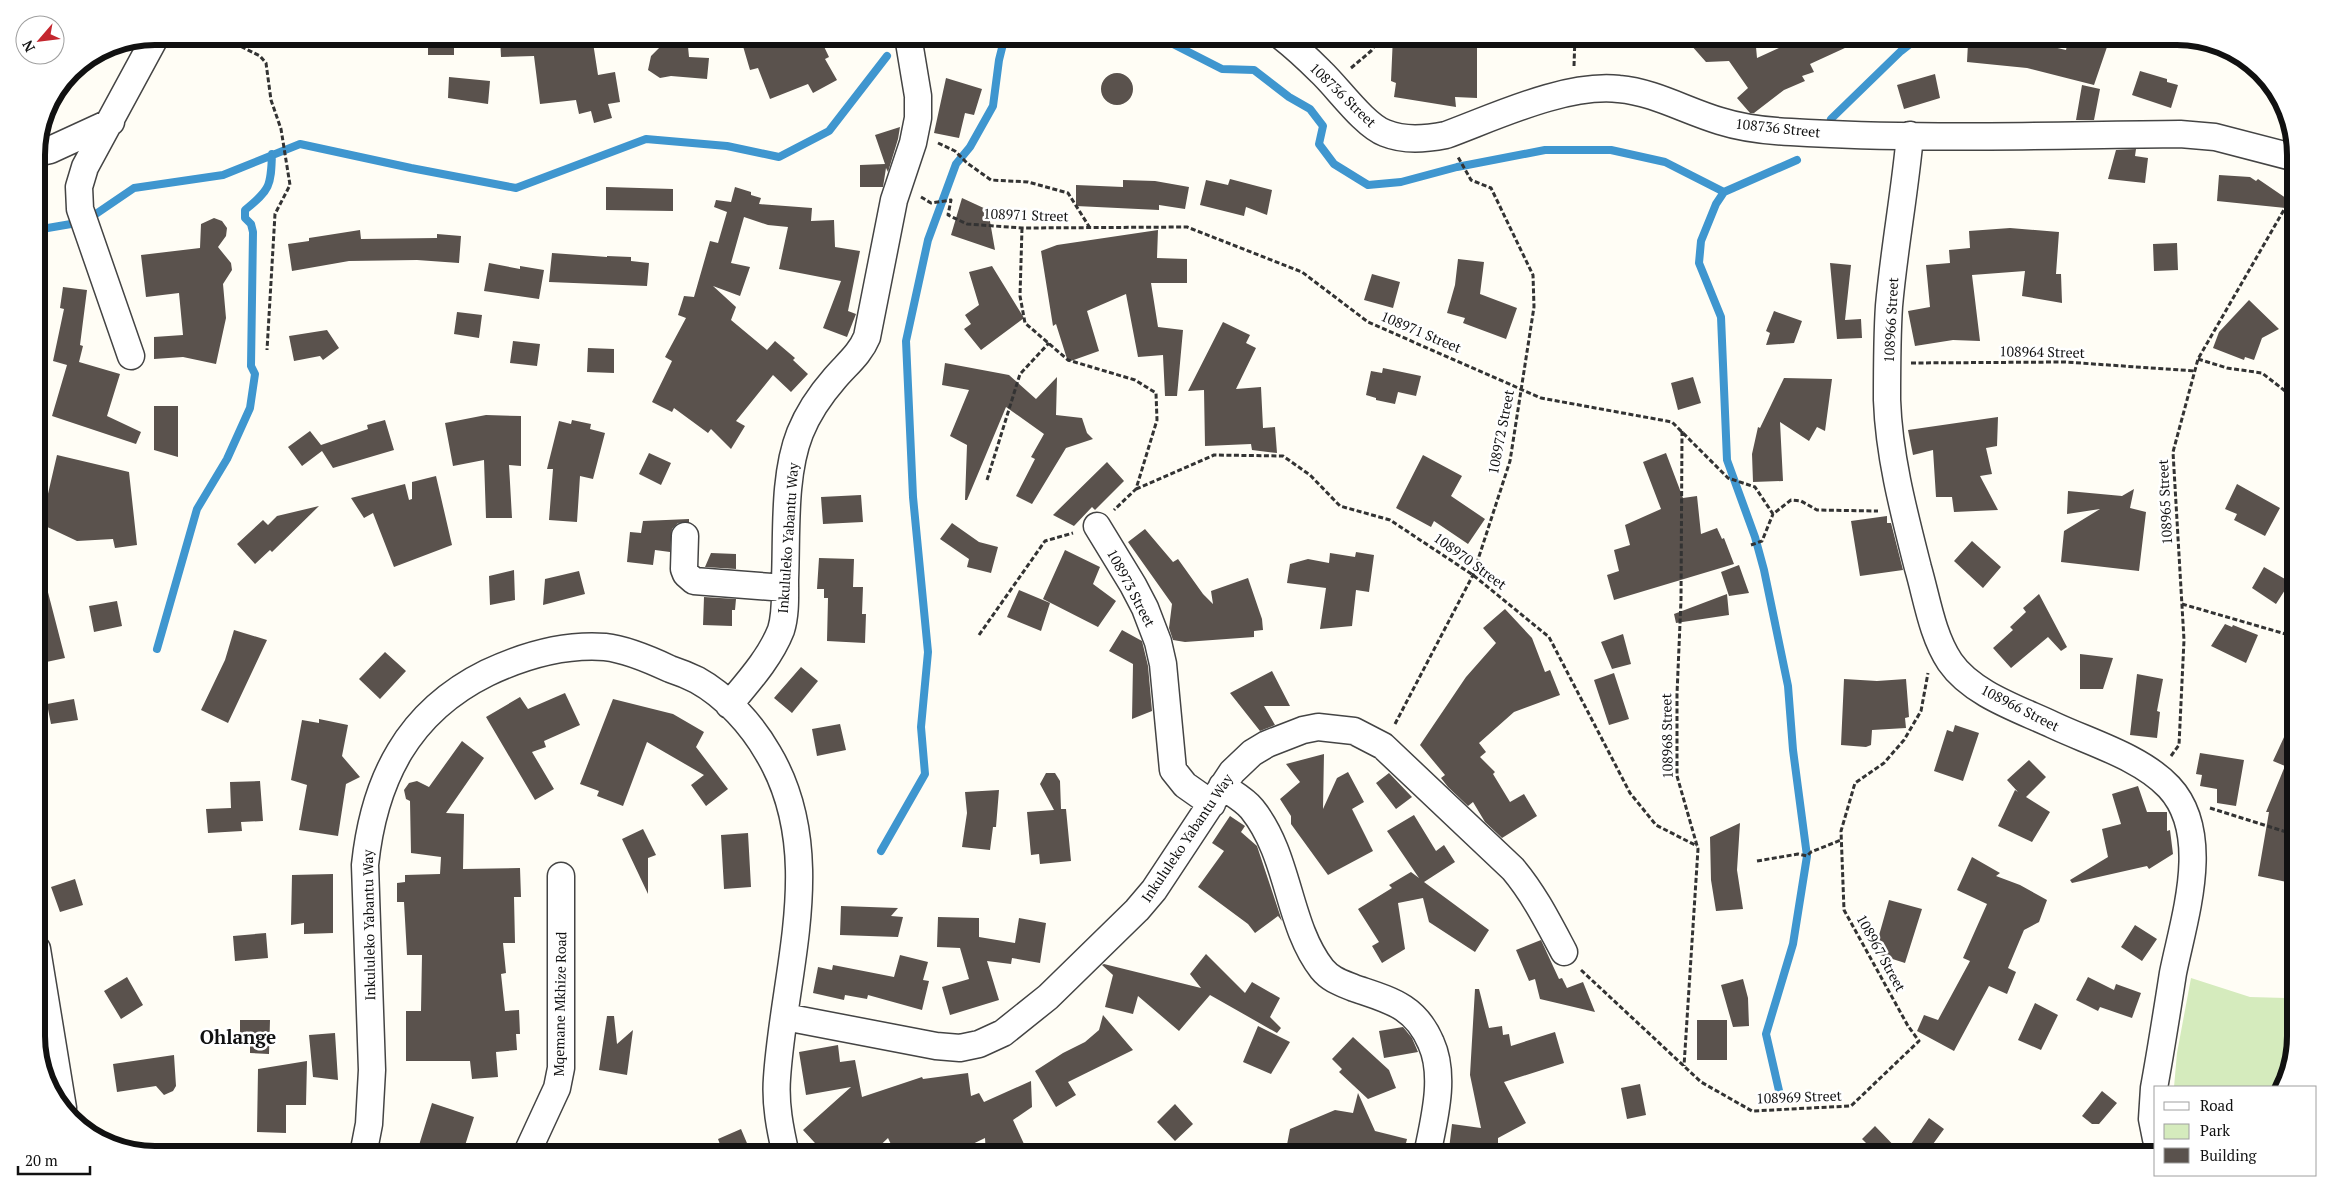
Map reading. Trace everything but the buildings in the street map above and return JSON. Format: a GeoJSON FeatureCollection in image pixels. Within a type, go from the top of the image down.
{"type":"FeatureCollection","features":[{"type":"Feature","properties":{"kind":"street"},"geometry":{"type":"LineString","coordinates":[[131,356],[80,209],[79,187],[85,167],[151,45]]}},
{"type":"Feature","properties":{"kind":"street","name":"Inkululeko Yabantu Way"},"geometry":{"type":"LineString","coordinates":[[729,705],[760,666],[781,629],[785,588],[789,493],[795,450],[811,412],[834,378],[862,349],[867,337],[894,200],[913,143],[918,118],[918,96],[910,45]]}},
{"type":"Feature","properties":{"kind":"street","name":"108736 Street"},"geometry":{"type":"LineString","coordinates":[[1291,45],[1321,72],[1362,116],[1383,132],[1403,138],[1424,139],[1446,135],[1511,111],[1574,91],[1602,88],[1620,89],[1655,97],[1720,122],[1757,129],[1790,132],[1910,135],[2180,134],[2215,137],[2287,156]]}},
{"type":"Feature","properties":{"kind":"street"},"geometry":{"type":"LineString","coordinates":[[45,151],[111,122]]}},
{"type":"Feature","properties":{"kind":"street","name":"108966 Street"},"geometry":{"type":"LineString","coordinates":[[1910,135],[1904,199],[1889,307],[1889,419],[1903,512],[1935,631],[1944,652],[1953,666],[1983,691],[2119,754],[2156,775],[2171,789],[2182,806],[2190,828],[2192,879],[2154,1086]]}},
{"type":"Feature","properties":{"kind":"street","name":"108973 Street"},"geometry":{"type":"LineString","coordinates":[[1097,526],[1133,585],[1145,608],[1158,642],[1163,664],[1173,770],[1185,785],[1251,808],[1273,844],[1286,877],[1304,937],[1312,954],[1323,970],[1336,981],[1395,1002],[1410,1011],[1422,1024],[1439,1065],[1434,1120],[1429,1146]]}},
{"type":"Feature","properties":{"kind":"street"},"geometry":{"type":"LineString","coordinates":[[685,536],[684,569],[686,574],[694,581],[785,588]]}},
{"type":"Feature","properties":{"kind":"street","name":"Inkululeko Yabantu Way"},"geometry":{"type":"LineString","coordinates":[[365,1146],[370,1124],[372,1070],[365,865],[368,831],[378,794],[393,762],[416,729],[438,703],[468,682],[501,666],[540,653],[577,648],[607,647],[661,665],[698,681],[729,705],[758,736],[774,762],[788,795],[798,833],[800,870],[798,908],[776,1079],[777,1116],[784,1146]]}},
{"type":"Feature","properties":{"kind":"street","name":"Inkululeko Yabantu Way"},"geometry":{"type":"LineString","coordinates":[[785,1016],[936,1046],[960,1048],[979,1044],[1003,1033],[1048,997],[1137,910],[1158,884],[1232,772],[1252,753],[1267,744],[1303,730],[1318,727],[1354,731],[1383,746],[1513,869],[1528,887],[1540,906],[1564,952]]}},
{"type":"Feature","properties":{"kind":"street","name":"Mqemane Mkhize Road"},"geometry":{"type":"LineString","coordinates":[[530,1146],[557,1088],[561,1068],[561,876]]}},
{"type":"Feature","properties":{"kind":"street"},"geometry":{"type":"LineString","coordinates":[[45,1002],[60,1091]]}},
{"type":"Feature","properties":{"kind":"street","name":"108966 Street"},"geometry":{"type":"LineString","coordinates":[[2154,1088],[2152,1119],[2154,1129]]}},
{"type":"Feature","properties":{"kind":"path"},"geometry":{"type":"LineString","coordinates":[[238,45],[260,56],[266,63],[271,100],[281,129],[286,171],[290,185],[275,214],[267,350]]}},
{"type":"Feature","properties":{"kind":"path"},"geometry":{"type":"LineString","coordinates":[[1321,72],[1350,70],[1375,45]]}},
{"type":"Feature","properties":{"kind":"path"},"geometry":{"type":"LineString","coordinates":[[955,151],[967,163],[991,180],[1016,183],[1028,182],[1068,194],[1090,228]]}},
{"type":"Feature","properties":{"kind":"path","name":"108972 Street"},"geometry":{"type":"LineString","coordinates":[[1383,746],[1473,575],[1510,461],[1534,307],[1533,275],[1491,188],[1471,180],[1456,152]]}},
{"type":"Feature","properties":{"kind":"path","name":"108971 Street"},"geometry":{"type":"LineString","coordinates":[[922,197],[930,203],[951,200],[948,215],[967,224],[1022,228],[1187,227],[1302,272],[1368,322],[1541,398],[1672,422],[1728,478],[1755,488],[1774,514]]}},
{"type":"Feature","properties":{"kind":"path","name":"108965 Street"},"geometry":{"type":"LineString","coordinates":[[2156,775],[2179,745],[2184,640],[2173,452],[2198,359],[2287,204]]}},
{"type":"Feature","properties":{"kind":"path"},"geometry":{"type":"LineString","coordinates":[[987,480],[1020,374],[1049,343],[1026,323],[1020,296],[1022,228]]}},
{"type":"Feature","properties":{"kind":"path","name":"108970 Street"},"geometry":{"type":"LineString","coordinates":[[1049,343],[1068,360],[1135,380],[1156,393],[1157,420],[1136,489],[1214,455],[1283,456],[1310,475],[1340,506],[1390,520],[1473,575],[1549,637],[1630,793],[1656,825],[1697,846]]}},
{"type":"Feature","properties":{"kind":"path"},"geometry":{"type":"LineString","coordinates":[[2198,359],[2227,368],[2262,373],[2287,394]]}},
{"type":"Feature","properties":{"kind":"path","name":"108964 Street"},"geometry":{"type":"LineString","coordinates":[[1888,363],[2065,362],[2195,370]]}},
{"type":"Feature","properties":{"kind":"path","name":"108968 Street"},"geometry":{"type":"LineString","coordinates":[[1682,431],[1677,776],[1697,846],[1684,1067]]}},
{"type":"Feature","properties":{"kind":"path"},"geometry":{"type":"LineString","coordinates":[[1751,545],[1762,541],[1774,514],[1790,500],[1801,501],[1817,510],[1903,512]]}},
{"type":"Feature","properties":{"kind":"path"},"geometry":{"type":"LineString","coordinates":[[979,635],[1044,540],[1097,526]]}},
{"type":"Feature","properties":{"kind":"path"},"geometry":{"type":"LineString","coordinates":[[2182,604],[2287,634]]}},
{"type":"Feature","properties":{"kind":"path","name":"108967 Street"},"geometry":{"type":"LineString","coordinates":[[1919,1041],[1908,1026],[1844,910],[1841,831],[1855,783],[1884,763],[1904,740],[1921,711],[1935,631]]}},
{"type":"Feature","properties":{"kind":"path"},"geometry":{"type":"LineString","coordinates":[[2182,806],[2212,808],[2287,832]]}},
{"type":"Feature","properties":{"kind":"path"},"geometry":{"type":"LineString","coordinates":[[1757,861],[1798,854],[1806,856],[1811,852],[1841,840]]}},
{"type":"Feature","properties":{"kind":"path","name":"108969 Street"},"geometry":{"type":"LineString","coordinates":[[1564,952],[1701,1082],[1752,1111],[1851,1106],[1919,1041]]}},
{"type":"Feature","properties":{"kind":"green space"},"geometry":{"type":"Polygon","coordinates":[[[2191,978],[2250,997],[2287,998],[2286,1050],[2275,1086],[2174,1086],[2177,1053],[2191,978]]]}},
{"type":"Feature","properties":{"kind":"waterway"},"geometry":{"type":"LineString","coordinates":[[881,851],[925,774],[921,727],[928,652],[913,497],[906,341],[928,240],[956,164],[970,147],[993,106],[1003,45]]}},
{"type":"Feature","properties":{"kind":"waterway"},"geometry":{"type":"LineString","coordinates":[[1175,45],[1222,69],[1254,70],[1289,97],[1310,109],[1323,126],[1319,144],[1334,164],[1368,185],[1401,182],[1457,167],[1545,150],[1611,150],[1665,162],[1724,192]]}},
{"type":"Feature","properties":{"kind":"waterway"},"geometry":{"type":"LineString","coordinates":[[1831,119],[1909,45]]}},
{"type":"Feature","properties":{"kind":"waterway"},"geometry":{"type":"LineString","coordinates":[[87,220],[134,188],[223,175],[300,144],[516,188],[646,139],[727,146],[779,157],[829,131],[887,56]]}},
{"type":"Feature","properties":{"kind":"waterway"},"geometry":{"type":"LineString","coordinates":[[157,649],[197,509],[227,459],[250,408],[255,374],[251,366],[253,232],[251,224],[245,218],[245,210],[268,187],[272,154]]}},
{"type":"Feature","properties":{"kind":"waterway"},"geometry":{"type":"LineString","coordinates":[[1780,1095],[1766,1034],[1793,944],[1807,856],[1793,750],[1788,686],[1764,570],[1755,537],[1727,460],[1721,317],[1699,263],[1701,241],[1716,204],[1724,192],[1797,160]]}},
{"type":"Feature","properties":{"kind":"waterway"},"geometry":{"type":"LineString","coordinates":[[45,228],[71,224]]}},
{"type":"Feature","properties":{"kind":"district","name":"Ohlange"},"geometry":{"type":"Point","coordinates":[238,1037]}}]}
